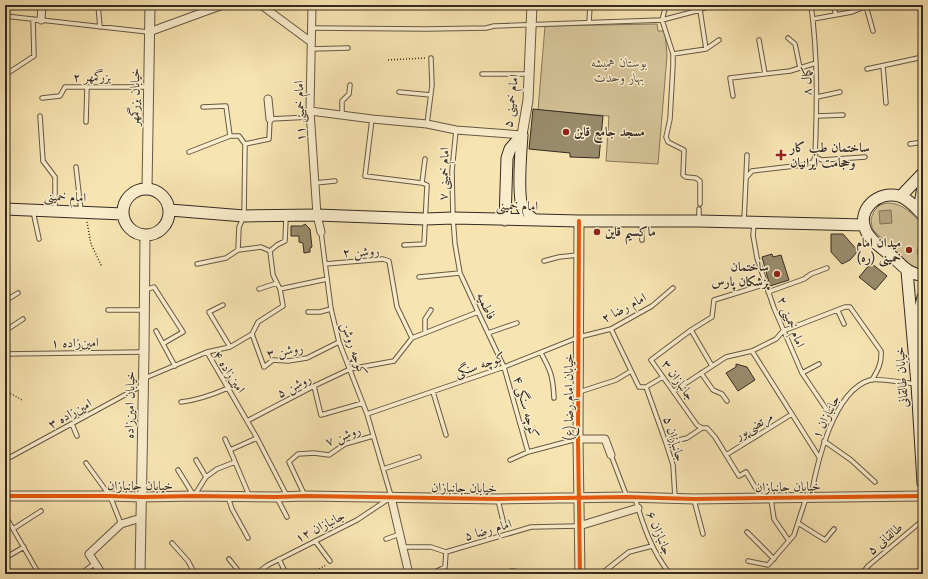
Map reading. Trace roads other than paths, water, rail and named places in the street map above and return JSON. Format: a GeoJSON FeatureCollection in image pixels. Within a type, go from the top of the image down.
{"type":"FeatureCollection","features":[{"type":"Feature","properties":{"kind":"main road","name":"امام خمینی ۵"},"geometry":{"type":"LineString","coordinates":[[505,220],[507,158],[510,149],[522,135]]}},
{"type":"Feature","properties":{"kind":"main road"},"geometry":{"type":"LineString","coordinates":[[522,135],[520,176],[521,200],[523,208],[534,220]]}},
{"type":"Feature","properties":{"kind":"main road"},"geometry":{"type":"LineString","coordinates":[[901,196],[923,173]]}},
{"type":"Feature","properties":{"kind":"main road"},"geometry":{"type":"LineString","coordinates":[[921,213],[923,186]]}},
{"type":"Feature","properties":{"kind":"main road"},"geometry":{"type":"LineString","coordinates":[[147,189],[157,191],[162,194],[170,210],[167,223],[163,229],[152,235],[145,236],[138,234],[128,226],[123,214],[127,198],[136,191],[147,189]]}},
{"type":"Feature","properties":{"kind":"main road"},"geometry":{"type":"LineString","coordinates":[[921,213],[901,196],[892,194],[882,196],[870,203],[863,219],[867,233],[874,240],[907,270],[917,275],[923,275]]}},
{"type":"Feature","properties":{"kind":"main road","name":"امام خمینی"},"geometry":{"type":"LineString","coordinates":[[5,209],[123,214]]}},
{"type":"Feature","properties":{"kind":"main road","name":"امام خمینی"},"geometry":{"type":"LineString","coordinates":[[170,210],[244,216],[317,215],[425,219],[453,218],[579,221],[699,221],[864,225]]}},
{"type":"Feature","properties":{"kind":"main road","name":"خیابان طالقانی"},"geometry":{"type":"LineString","coordinates":[[907,270],[917,384],[923,483]]}},
{"type":"Feature","properties":{"kind":"main road"},"geometry":{"type":"LineString","coordinates":[[923,297],[921,306],[923,331]]}},
{"type":"Feature","properties":{"kind":"street"},"geometry":{"type":"LineString","coordinates":[[41,20],[42,5]]}},
{"type":"Feature","properties":{"kind":"street","name":"خیابان بزرگمهر"},"geometry":{"type":"LineString","coordinates":[[147,189],[150,5]]}},
{"type":"Feature","properties":{"kind":"street"},"geometry":{"type":"LineString","coordinates":[[150,32],[223,5]]}},
{"type":"Feature","properties":{"kind":"street"},"geometry":{"type":"LineString","coordinates":[[261,5],[311,46]]}},
{"type":"Feature","properties":{"kind":"street","name":"امام خمینی ۱۱"},"geometry":{"type":"LineString","coordinates":[[312,5],[311,114],[317,215],[321,232]]}},
{"type":"Feature","properties":{"kind":"street","name":"امام خمینی ۵"},"geometry":{"type":"LineString","coordinates":[[522,135],[528,100],[532,5]]}},
{"type":"Feature","properties":{"kind":"street"},"geometry":{"type":"LineString","coordinates":[[268,99],[270,119]]}},
{"type":"Feature","properties":{"kind":"street"},"geometry":{"type":"LineString","coordinates":[[311,114],[342,115],[427,124],[456,130],[522,135]]}},
{"type":"Feature","properties":{"kind":"street","name":"خیابان امام رضا (ع)"},"geometry":{"type":"LineString","coordinates":[[579,221],[578,439],[580,574]]}},
{"type":"Feature","properties":{"kind":"street","name":"خیابان امین‌زاده"},"geometry":{"type":"LineString","coordinates":[[140,572],[145,236]]}},
{"type":"Feature","properties":{"kind":"street"},"geometry":{"type":"LineString","coordinates":[[578,439],[604,439],[611,455]]}},
{"type":"Feature","properties":{"kind":"street","name":"خیابان جانبازان"},"geometry":{"type":"LineString","coordinates":[[5,496],[305,496],[498,499],[630,497],[694,499],[923,496]]}},
{"type":"Feature","properties":{"kind":"street"},"geometry":{"type":"LineString","coordinates":[[391,497],[409,574]]}},
{"type":"Feature","properties":{"kind":"street"},"geometry":{"type":"LineString","coordinates":[[579,526],[638,508]]}},
{"type":"Feature","properties":{"kind":"street"},"geometry":{"type":"LineString","coordinates":[[102,574],[89,554],[121,524],[141,518]]}},
{"type":"Feature","properties":{"kind":"lane"},"geometry":{"type":"LineString","coordinates":[[7,5],[6,16],[150,32]]}},
{"type":"Feature","properties":{"kind":"lane"},"geometry":{"type":"LineString","coordinates":[[98,5],[100,26]]}},
{"type":"Feature","properties":{"kind":"lane"},"geometry":{"type":"LineString","coordinates":[[589,23],[590,5]]}},
{"type":"Feature","properties":{"kind":"lane"},"geometry":{"type":"LineString","coordinates":[[666,5],[662,20],[673,54],[670,119],[666,137],[668,142],[684,150],[684,175],[686,177],[696,178],[700,181],[700,204]]}},
{"type":"Feature","properties":{"kind":"lane"},"geometry":{"type":"LineString","coordinates":[[312,28],[486,28],[494,26],[531,24],[662,20],[700,10],[711,5]]}},
{"type":"Feature","properties":{"kind":"lane","name":"کمال ۸"},"geometry":{"type":"LineString","coordinates":[[811,5],[816,63],[817,97],[815,157]]}},
{"type":"Feature","properties":{"kind":"lane"},"geometry":{"type":"LineString","coordinates":[[833,5],[836,15]]}},
{"type":"Feature","properties":{"kind":"lane"},"geometry":{"type":"LineString","coordinates":[[813,20],[852,12],[867,6],[873,31]]}},
{"type":"Feature","properties":{"kind":"lane"},"geometry":{"type":"LineString","coordinates":[[700,10],[706,49]]}},
{"type":"Feature","properties":{"kind":"lane"},"geometry":{"type":"LineString","coordinates":[[5,75],[34,56],[33,19]]}},
{"type":"Feature","properties":{"kind":"lane"},"geometry":{"type":"LineString","coordinates":[[788,38],[795,44],[800,68]]}},
{"type":"Feature","properties":{"kind":"lane"},"geometry":{"type":"LineString","coordinates":[[673,54],[706,49],[719,40]]}},
{"type":"Feature","properties":{"kind":"lane"},"geometry":{"type":"LineString","coordinates":[[759,40],[765,74]]}},
{"type":"Feature","properties":{"kind":"lane"},"geometry":{"type":"LineString","coordinates":[[311,46],[348,48]]}},
{"type":"Feature","properties":{"kind":"lane"},"geometry":{"type":"LineString","coordinates":[[866,69],[923,57]]}},
{"type":"Feature","properties":{"kind":"lane"},"geometry":{"type":"LineString","coordinates":[[427,124],[432,85],[431,58]]}},
{"type":"Feature","properties":{"kind":"lane"},"geometry":{"type":"LineString","coordinates":[[733,96],[730,78],[790,71],[816,63]]}},
{"type":"Feature","properties":{"kind":"lane"},"geometry":{"type":"LineString","coordinates":[[883,66],[886,103]]}},
{"type":"Feature","properties":{"kind":"lane"},"geometry":{"type":"LineString","coordinates":[[482,74],[528,74]]}},
{"type":"Feature","properties":{"kind":"lane"},"geometry":{"type":"LineString","coordinates":[[342,115],[342,101],[349,94],[350,85]]}},
{"type":"Feature","properties":{"kind":"lane","name":"بزرگمهر ۲"},"geometry":{"type":"LineString","coordinates":[[42,98],[60,96],[65,87],[148,87]]}},
{"type":"Feature","properties":{"kind":"lane"},"geometry":{"type":"LineString","coordinates":[[86,122],[87,87]]}},
{"type":"Feature","properties":{"kind":"lane"},"geometry":{"type":"LineString","coordinates":[[399,92],[431,95]]}},
{"type":"Feature","properties":{"kind":"lane"},"geometry":{"type":"LineString","coordinates":[[817,97],[840,92]]}},
{"type":"Feature","properties":{"kind":"lane"},"geometry":{"type":"LineString","coordinates":[[203,107],[226,106],[230,136]]}},
{"type":"Feature","properties":{"kind":"lane"},"geometry":{"type":"LineString","coordinates":[[245,144],[269,139],[270,119],[311,114]]}},
{"type":"Feature","properties":{"kind":"lane"},"geometry":{"type":"LineString","coordinates":[[817,116],[843,115]]}},
{"type":"Feature","properties":{"kind":"lane"},"geometry":{"type":"LineString","coordinates":[[40,116],[43,161],[55,177],[55,211]]}},
{"type":"Feature","properties":{"kind":"lane"},"geometry":{"type":"LineString","coordinates":[[372,119],[365,176],[422,183],[427,185],[424,244],[404,245]]}},
{"type":"Feature","properties":{"kind":"lane","name":"امام خمینی ۷"},"geometry":{"type":"LineString","coordinates":[[456,130],[452,171],[453,218],[455,244],[460,272]]}},
{"type":"Feature","properties":{"kind":"lane"},"geometry":{"type":"LineString","coordinates":[[189,152],[230,136],[239,136],[245,144],[244,216],[239,227],[238,250]]}},
{"type":"Feature","properties":{"kind":"lane"},"geometry":{"type":"LineString","coordinates":[[910,144],[923,142]]}},
{"type":"Feature","properties":{"kind":"lane","name":"امام خمینی ۲"},"geometry":{"type":"LineString","coordinates":[[747,154],[746,178],[749,222],[768,292],[802,373],[834,419]]}},
{"type":"Feature","properties":{"kind":"lane"},"geometry":{"type":"LineString","coordinates":[[746,178],[752,171],[803,165],[813,162],[815,157],[822,160],[865,157]]}},
{"type":"Feature","properties":{"kind":"lane"},"geometry":{"type":"LineString","coordinates":[[422,183],[425,159]]}},
{"type":"Feature","properties":{"kind":"lane"},"geometry":{"type":"LineString","coordinates":[[76,167],[83,212]]}},
{"type":"Feature","properties":{"kind":"lane"},"geometry":{"type":"LineString","coordinates":[[315,183],[335,181]]}},
{"type":"Feature","properties":{"kind":"lane"},"geometry":{"type":"LineString","coordinates":[[699,221],[700,209]]}},
{"type":"Feature","properties":{"kind":"lane"},"geometry":{"type":"LineString","coordinates":[[33,210],[39,240]]}},
{"type":"Feature","properties":{"kind":"lane"},"geometry":{"type":"LineString","coordinates":[[270,251],[285,241],[286,216]]}},
{"type":"Feature","properties":{"kind":"lane"},"geometry":{"type":"LineString","coordinates":[[641,221],[642,240]]}},
{"type":"Feature","properties":{"kind":"lane","name":"کوچه روشن"},"geometry":{"type":"LineString","coordinates":[[321,232],[331,309],[339,342],[367,414],[391,497]]}},
{"type":"Feature","properties":{"kind":"lane"},"geometry":{"type":"LineString","coordinates":[[197,264],[226,258],[238,250],[261,247],[270,251]]}},
{"type":"Feature","properties":{"kind":"lane"},"geometry":{"type":"LineString","coordinates":[[207,352],[230,347],[252,334],[258,322],[283,306],[280,289],[273,275],[270,251]]}},
{"type":"Feature","properties":{"kind":"lane"},"geometry":{"type":"LineString","coordinates":[[544,261],[559,257],[579,255]]}},
{"type":"Feature","properties":{"kind":"lane","name":"روشن ۲"},"geometry":{"type":"LineString","coordinates":[[325,264],[383,259],[389,261],[397,307],[412,338]]}},
{"type":"Feature","properties":{"kind":"lane"},"geometry":{"type":"LineString","coordinates":[[768,292],[804,280],[810,274],[826,268]]}},
{"type":"Feature","properties":{"kind":"lane"},"geometry":{"type":"LineString","coordinates":[[418,277],[460,272]]}},
{"type":"Feature","properties":{"kind":"lane","name":"فاطمیه"},"geometry":{"type":"LineString","coordinates":[[460,272],[504,367]]}},
{"type":"Feature","properties":{"kind":"lane"},"geometry":{"type":"LineString","coordinates":[[280,289],[327,279]]}},
{"type":"Feature","properties":{"kind":"lane"},"geometry":{"type":"LineString","coordinates":[[258,289],[277,283]]}},
{"type":"Feature","properties":{"kind":"lane","name":"جانبازان ۳"},"geometry":{"type":"LineString","coordinates":[[761,498],[746,472],[739,476],[711,433],[707,428],[702,428],[697,424],[651,360],[691,330],[712,317],[714,300],[766,284]]}},
{"type":"Feature","properties":{"kind":"lane"},"geometry":{"type":"LineString","coordinates":[[144,290],[154,288],[183,332],[164,343]]}},
{"type":"Feature","properties":{"kind":"lane","name":"امام رضا ۲"},"geometry":{"type":"LineString","coordinates":[[552,348],[579,337],[611,329],[652,306],[673,288]]}},
{"type":"Feature","properties":{"kind":"lane"},"geometry":{"type":"LineString","coordinates":[[5,301],[18,293]]}},
{"type":"Feature","properties":{"kind":"lane"},"geometry":{"type":"LineString","coordinates":[[223,305],[209,312],[230,347]]}},
{"type":"Feature","properties":{"kind":"lane"},"geometry":{"type":"LineString","coordinates":[[674,391],[726,358],[752,351],[776,339],[784,331],[846,307],[850,307],[881,351],[882,359],[879,369],[872,380],[917,384]]}},
{"type":"Feature","properties":{"kind":"lane"},"geometry":{"type":"LineString","coordinates":[[308,312],[320,312],[331,309]]}},
{"type":"Feature","properties":{"kind":"lane"},"geometry":{"type":"LineString","coordinates":[[108,310],[144,310]]}},
{"type":"Feature","properties":{"kind":"lane"},"geometry":{"type":"LineString","coordinates":[[426,333],[425,319],[431,310]]}},
{"type":"Feature","properties":{"kind":"lane"},"geometry":{"type":"LineString","coordinates":[[838,310],[844,324]]}},
{"type":"Feature","properties":{"kind":"lane"},"geometry":{"type":"LineString","coordinates":[[412,338],[478,312]]}},
{"type":"Feature","properties":{"kind":"lane"},"geometry":{"type":"LineString","coordinates":[[5,331],[23,319]]}},
{"type":"Feature","properties":{"kind":"lane"},"geometry":{"type":"LineString","coordinates":[[488,333],[517,323]]}},
{"type":"Feature","properties":{"kind":"lane"},"geometry":{"type":"LineString","coordinates":[[611,329],[639,387],[646,387],[663,377]]}},
{"type":"Feature","properties":{"kind":"lane"},"geometry":{"type":"LineString","coordinates":[[691,330],[712,366]]}},
{"type":"Feature","properties":{"kind":"lane"},"geometry":{"type":"LineString","coordinates":[[156,331],[164,343],[175,366]]}},
{"type":"Feature","properties":{"kind":"lane","name":"روشن ۳"},"geometry":{"type":"LineString","coordinates":[[252,334],[264,367],[273,360],[288,361],[308,358],[339,342]]}},
{"type":"Feature","properties":{"kind":"lane","name":"روشن ۵"},"geometry":{"type":"LineString","coordinates":[[247,421],[350,369],[394,361],[412,338]]}},
{"type":"Feature","properties":{"kind":"lane","name":"کوچه سنگی"},"geometry":{"type":"LineString","coordinates":[[367,414],[504,367],[552,348]]}},
{"type":"Feature","properties":{"kind":"lane"},"geometry":{"type":"LineString","coordinates":[[752,351],[819,457]]}},
{"type":"Feature","properties":{"kind":"lane","name":"امین‌زاده ۱"},"geometry":{"type":"LineString","coordinates":[[5,354],[144,352]]}},
{"type":"Feature","properties":{"kind":"lane","name":"امین‌زاده ۴"},"geometry":{"type":"LineString","coordinates":[[144,382],[207,352],[257,438],[288,497]]}},
{"type":"Feature","properties":{"kind":"lane"},"geometry":{"type":"LineString","coordinates":[[541,352],[551,372],[554,398]]}},
{"type":"Feature","properties":{"kind":"lane"},"geometry":{"type":"LineString","coordinates":[[802,373],[819,364]]}},
{"type":"Feature","properties":{"kind":"lane","name":"کوچه سنگی ۴"},"geometry":{"type":"LineString","coordinates":[[504,367],[528,452]]}},
{"type":"Feature","properties":{"kind":"lane"},"geometry":{"type":"LineString","coordinates":[[578,392],[616,380],[631,371]]}},
{"type":"Feature","properties":{"kind":"lane"},"geometry":{"type":"LineString","coordinates":[[702,373],[713,390],[722,394],[727,401]]}},
{"type":"Feature","properties":{"kind":"lane","name":"جانبازان ۱"},"geometry":{"type":"LineString","coordinates":[[748,561],[768,565],[794,535],[808,497],[824,441],[834,419],[847,396],[861,384],[872,380]]}},
{"type":"Feature","properties":{"kind":"lane","name":"امین‌زاده ۳"},"geometry":{"type":"LineString","coordinates":[[5,460],[72,424],[144,382]]}},
{"type":"Feature","properties":{"kind":"lane"},"geometry":{"type":"LineString","coordinates":[[314,386],[321,415],[363,403]]}},
{"type":"Feature","properties":{"kind":"lane","name":"جانبازان ۵"},"geometry":{"type":"LineString","coordinates":[[646,387],[673,465],[675,498]]}},
{"type":"Feature","properties":{"kind":"lane"},"geometry":{"type":"LineString","coordinates":[[181,402],[207,397],[228,388]]}},
{"type":"Feature","properties":{"kind":"lane"},"geometry":{"type":"LineString","coordinates":[[433,392],[446,435]]}},
{"type":"Feature","properties":{"kind":"lane","name":"مرتضی‌پور"},"geometry":{"type":"LineString","coordinates":[[726,455],[792,414]]}},
{"type":"Feature","properties":{"kind":"lane"},"geometry":{"type":"LineString","coordinates":[[72,424],[77,436]]}},
{"type":"Feature","properties":{"kind":"lane"},"geometry":{"type":"LineString","coordinates":[[666,442],[687,438],[702,428]]}},
{"type":"Feature","properties":{"kind":"lane","name":"روشن ۷"},"geometry":{"type":"LineString","coordinates":[[305,496],[289,462],[298,454],[314,453],[329,455],[345,444],[373,436]]}},
{"type":"Feature","properties":{"kind":"lane"},"geometry":{"type":"LineString","coordinates":[[230,450],[257,438]]}},
{"type":"Feature","properties":{"kind":"lane"},"geometry":{"type":"LineString","coordinates":[[225,439],[249,496]]}},
{"type":"Feature","properties":{"kind":"lane"},"geometry":{"type":"LineString","coordinates":[[510,460],[528,452],[578,439]]}},
{"type":"Feature","properties":{"kind":"lane"},"geometry":{"type":"LineString","coordinates":[[824,441],[851,460],[875,482]]}},
{"type":"Feature","properties":{"kind":"lane","name":"جانبازان ۶"},"geometry":{"type":"LineString","coordinates":[[611,455],[630,497],[638,508],[643,527],[652,546],[660,562],[670,574]]}},
{"type":"Feature","properties":{"kind":"lane"},"geometry":{"type":"LineString","coordinates":[[382,469],[419,457]]}},
{"type":"Feature","properties":{"kind":"lane"},"geometry":{"type":"LineString","coordinates":[[196,460],[206,477]]}},
{"type":"Feature","properties":{"kind":"lane"},"geometry":{"type":"LineString","coordinates":[[178,470],[194,496],[206,477],[217,469],[235,462]]}},
{"type":"Feature","properties":{"kind":"lane"},"geometry":{"type":"LineString","coordinates":[[86,463],[110,496],[121,524]]}},
{"type":"Feature","properties":{"kind":"lane"},"geometry":{"type":"LineString","coordinates":[[228,496],[232,509],[248,538]]}},
{"type":"Feature","properties":{"kind":"lane"},"geometry":{"type":"LineString","coordinates":[[276,497],[287,517]]}},
{"type":"Feature","properties":{"kind":"lane","name":"جانبازان ۱۲"},"geometry":{"type":"LineString","coordinates":[[256,574],[279,559],[357,520],[391,497]]}},
{"type":"Feature","properties":{"kind":"lane"},"geometry":{"type":"LineString","coordinates":[[771,498],[774,519],[789,541]]}},
{"type":"Feature","properties":{"kind":"lane"},"geometry":{"type":"LineString","coordinates":[[498,499],[504,525]]}},
{"type":"Feature","properties":{"kind":"lane"},"geometry":{"type":"LineString","coordinates":[[694,499],[703,534]]}},
{"type":"Feature","properties":{"kind":"lane"},"geometry":{"type":"LineString","coordinates":[[13,529],[41,511]]}},
{"type":"Feature","properties":{"kind":"lane"},"geometry":{"type":"LineString","coordinates":[[5,515],[39,574]]}},
{"type":"Feature","properties":{"kind":"lane","name":"طالقانی ۵"},"geometry":{"type":"LineString","coordinates":[[862,574],[868,566],[923,520]]}},
{"type":"Feature","properties":{"kind":"lane"},"geometry":{"type":"LineString","coordinates":[[798,523],[825,540],[834,530]]}},
{"type":"Feature","properties":{"kind":"lane","name":"امام رضا ۵"},"geometry":{"type":"LineString","coordinates":[[446,552],[531,527],[579,526]]}},
{"type":"Feature","properties":{"kind":"lane"},"geometry":{"type":"LineString","coordinates":[[746,532],[774,559]]}},
{"type":"Feature","properties":{"kind":"lane"},"geometry":{"type":"LineString","coordinates":[[386,539],[400,534]]}},
{"type":"Feature","properties":{"kind":"lane"},"geometry":{"type":"LineString","coordinates":[[315,541],[330,561]]}},
{"type":"Feature","properties":{"kind":"lane"},"geometry":{"type":"LineString","coordinates":[[172,542],[188,561],[195,574]]}},
{"type":"Feature","properties":{"kind":"lane"},"geometry":{"type":"LineString","coordinates":[[600,574],[629,552],[652,546]]}},
{"type":"Feature","properties":{"kind":"lane"},"geometry":{"type":"LineString","coordinates":[[5,558],[24,547]]}},
{"type":"Feature","properties":{"kind":"lane"},"geometry":{"type":"LineString","coordinates":[[403,547],[430,547],[446,552],[445,567],[431,574]]}},
{"type":"Feature","properties":{"kind":"lane"},"geometry":{"type":"LineString","coordinates":[[228,559],[241,574]]}},
{"type":"Feature","properties":{"kind":"lane"},"geometry":{"type":"LineString","coordinates":[[279,559],[286,574]]}},
{"type":"Feature","properties":{"kind":"lane"},"geometry":{"type":"LineString","coordinates":[[80,574],[95,563]]}},
{"type":"Feature","properties":{"kind":"lane"},"geometry":{"type":"LineString","coordinates":[[500,574],[512,571],[535,574]]}},
{"type":"Feature","properties":{"kind":"lane"},"geometry":{"type":"LineString","coordinates":[[140,572],[150,574]]}},
{"type":"Feature","properties":{"kind":"place","name":"مسجد جامع قاین"},"geometry":{"type":"Point","coordinates":[566,132]}},
{"type":"Feature","properties":{"kind":"place","name":"ساختمان طب کار و‌حجامت ایرانیان"},"geometry":{"type":"Point","coordinates":[781,155]}},
{"type":"Feature","properties":{"kind":"place","name":"ماکسیم قاین"},"geometry":{"type":"Point","coordinates":[597,232]}},
{"type":"Feature","properties":{"kind":"place","name":"میدان امام خمینی (ره)"},"geometry":{"type":"Point","coordinates":[909,250]}},
{"type":"Feature","properties":{"kind":"place","name":"ساختمان پزشکان پارس"},"geometry":{"type":"Point","coordinates":[777,274]}},
{"type":"Feature","properties":{"kind":"park label","name":"بوستان همیشه بهار وحدت"},"geometry":{"type":"Point","coordinates":[619,70]}}]}
